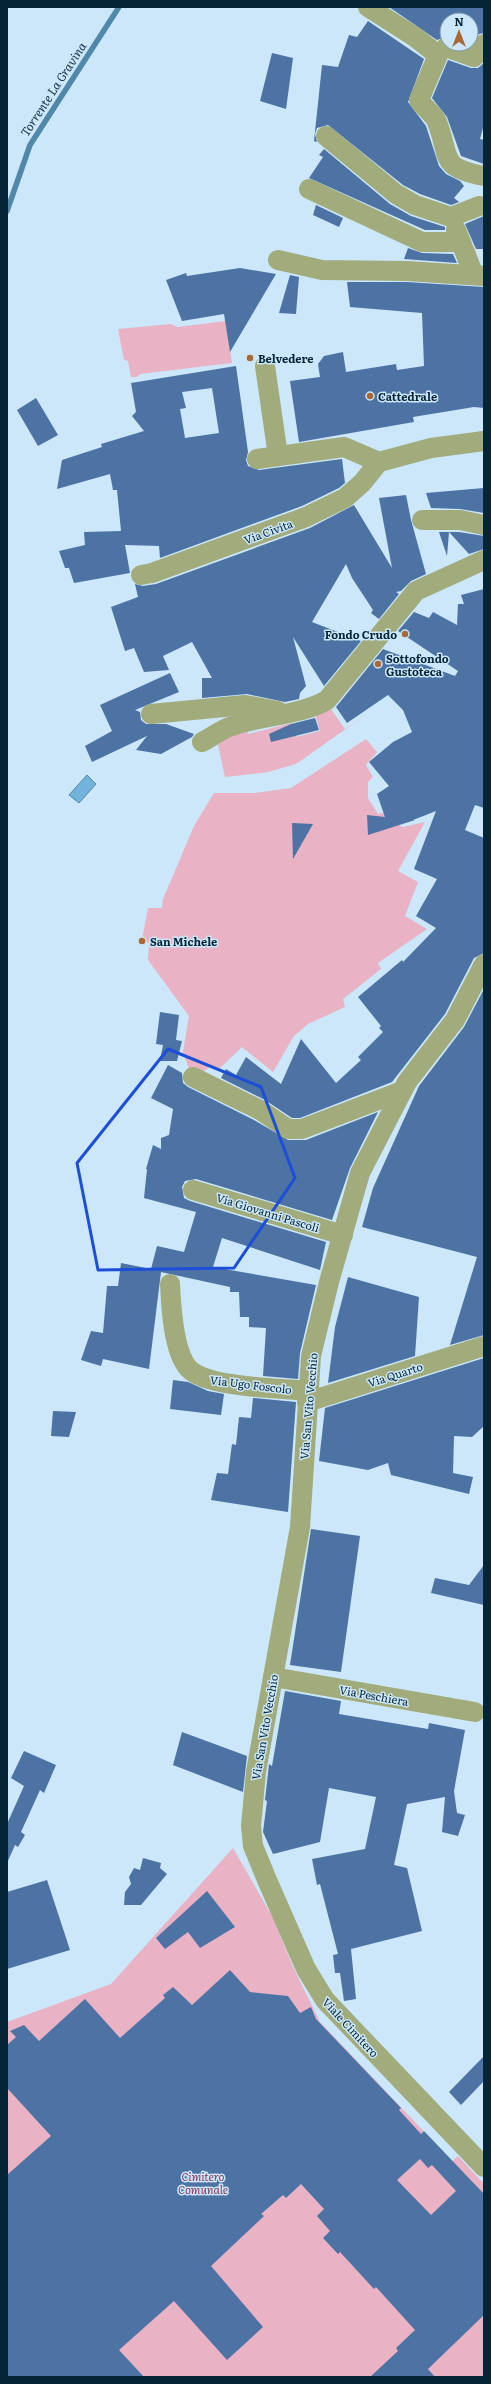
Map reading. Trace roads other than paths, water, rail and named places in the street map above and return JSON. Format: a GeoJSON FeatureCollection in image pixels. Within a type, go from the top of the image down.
{"type":"FeatureCollection","features":[{"type":"Feature","properties":{"kind":"street"},"geometry":{"type":"LineString","coordinates":[[368,7],[439,50]]}},
{"type":"Feature","properties":{"kind":"street"},"geometry":{"type":"LineString","coordinates":[[478,52],[474,57],[442,52],[419,100],[437,120],[447,159],[462,172],[484,176]]}},
{"type":"Feature","properties":{"kind":"street"},"geometry":{"type":"LineString","coordinates":[[326,136],[396,194],[415,205],[451,217],[479,206]]}},
{"type":"Feature","properties":{"kind":"street"},"geometry":{"type":"LineString","coordinates":[[309,189],[422,242],[461,242]]}},
{"type":"Feature","properties":{"kind":"street"},"geometry":{"type":"LineString","coordinates":[[451,217],[461,242],[479,275]]}},
{"type":"Feature","properties":{"kind":"street"},"geometry":{"type":"LineString","coordinates":[[278,260],[322,270],[479,275]]}},
{"type":"Feature","properties":{"kind":"street"},"geometry":{"type":"LineString","coordinates":[[265,366],[278,456]]}},
{"type":"Feature","properties":{"kind":"street"},"geometry":{"type":"LineString","coordinates":[[257,459],[344,447],[379,462],[431,448],[484,441]]}},
{"type":"Feature","properties":{"kind":"street","name":"Via Civita"},"geometry":{"type":"LineString","coordinates":[[141,575],[152,573],[306,518],[345,498],[362,483],[379,462]]}},
{"type":"Feature","properties":{"kind":"street"},"geometry":{"type":"LineString","coordinates":[[422,520],[460,520],[484,525]]}},
{"type":"Feature","properties":{"kind":"street"},"geometry":{"type":"LineString","coordinates":[[202,742],[231,726],[287,712],[311,709],[327,700],[371,643],[416,591],[484,560]]}},
{"type":"Feature","properties":{"kind":"street"},"geometry":{"type":"LineString","coordinates":[[152,714],[245,705],[287,712]]}},
{"type":"Feature","properties":{"kind":"street","name":"Via San Vito Vecchio"},"geometry":{"type":"LineString","coordinates":[[251,1813],[256,1772],[300,1527],[307,1396],[311,1356],[328,1282],[343,1235],[360,1172],[402,1091],[479,988],[484,964]]}},
{"type":"Feature","properties":{"kind":"street"},"geometry":{"type":"LineString","coordinates":[[193,1077],[260,1110],[288,1129],[302,1129],[402,1091]]}},
{"type":"Feature","properties":{"kind":"street","name":"Via Giovanni Pascoli"},"geometry":{"type":"LineString","coordinates":[[193,1190],[343,1235]]}},
{"type":"Feature","properties":{"kind":"street","name":"Via Ugo Foscolo"},"geometry":{"type":"LineString","coordinates":[[170,1284],[174,1325],[181,1353],[189,1369],[207,1380],[307,1396]]}},
{"type":"Feature","properties":{"kind":"street","name":"Via Quarto"},"geometry":{"type":"LineString","coordinates":[[307,1396],[484,1346]]}},
{"type":"Feature","properties":{"kind":"street","name":"Via Peschiera"},"geometry":{"type":"LineString","coordinates":[[273,1677],[475,1712]]}},
{"type":"Feature","properties":{"kind":"street","name":"Viale Cimitero"},"geometry":{"type":"LineString","coordinates":[[251,1813],[253,1846],[266,1880],[306,1968],[324,2000],[481,2158]]}},
{"type":"Feature","properties":{"kind":"water"},"geometry":{"type":"Polygon","coordinates":[[[87,775],[96,784],[79,803],[69,795],[87,775]]]}},
{"type":"Feature","properties":{"kind":"waterway","name":"Torrente La Gravina"},"geometry":{"type":"LineString","coordinates":[[7,211],[30,145],[119,7]]}},
{"type":"Feature","properties":{"kind":"place","name":"Belvedere"},"geometry":{"type":"Point","coordinates":[250,358]}},
{"type":"Feature","properties":{"kind":"place","name":"Cattedrale"},"geometry":{"type":"Point","coordinates":[370,396]}},
{"type":"Feature","properties":{"kind":"place","name":"Fondo Crudo"},"geometry":{"type":"Point","coordinates":[405,634]}},
{"type":"Feature","properties":{"kind":"place","name":"Sottofondo Gustoteca"},"geometry":{"type":"Point","coordinates":[378,664]}},
{"type":"Feature","properties":{"kind":"place","name":"San Michele"},"geometry":{"type":"Point","coordinates":[142,941]}},
{"type":"Feature","properties":{"kind":"park label","name":"Cimitero Comunale"},"geometry":{"type":"Point","coordinates":[203,2182]}}]}
